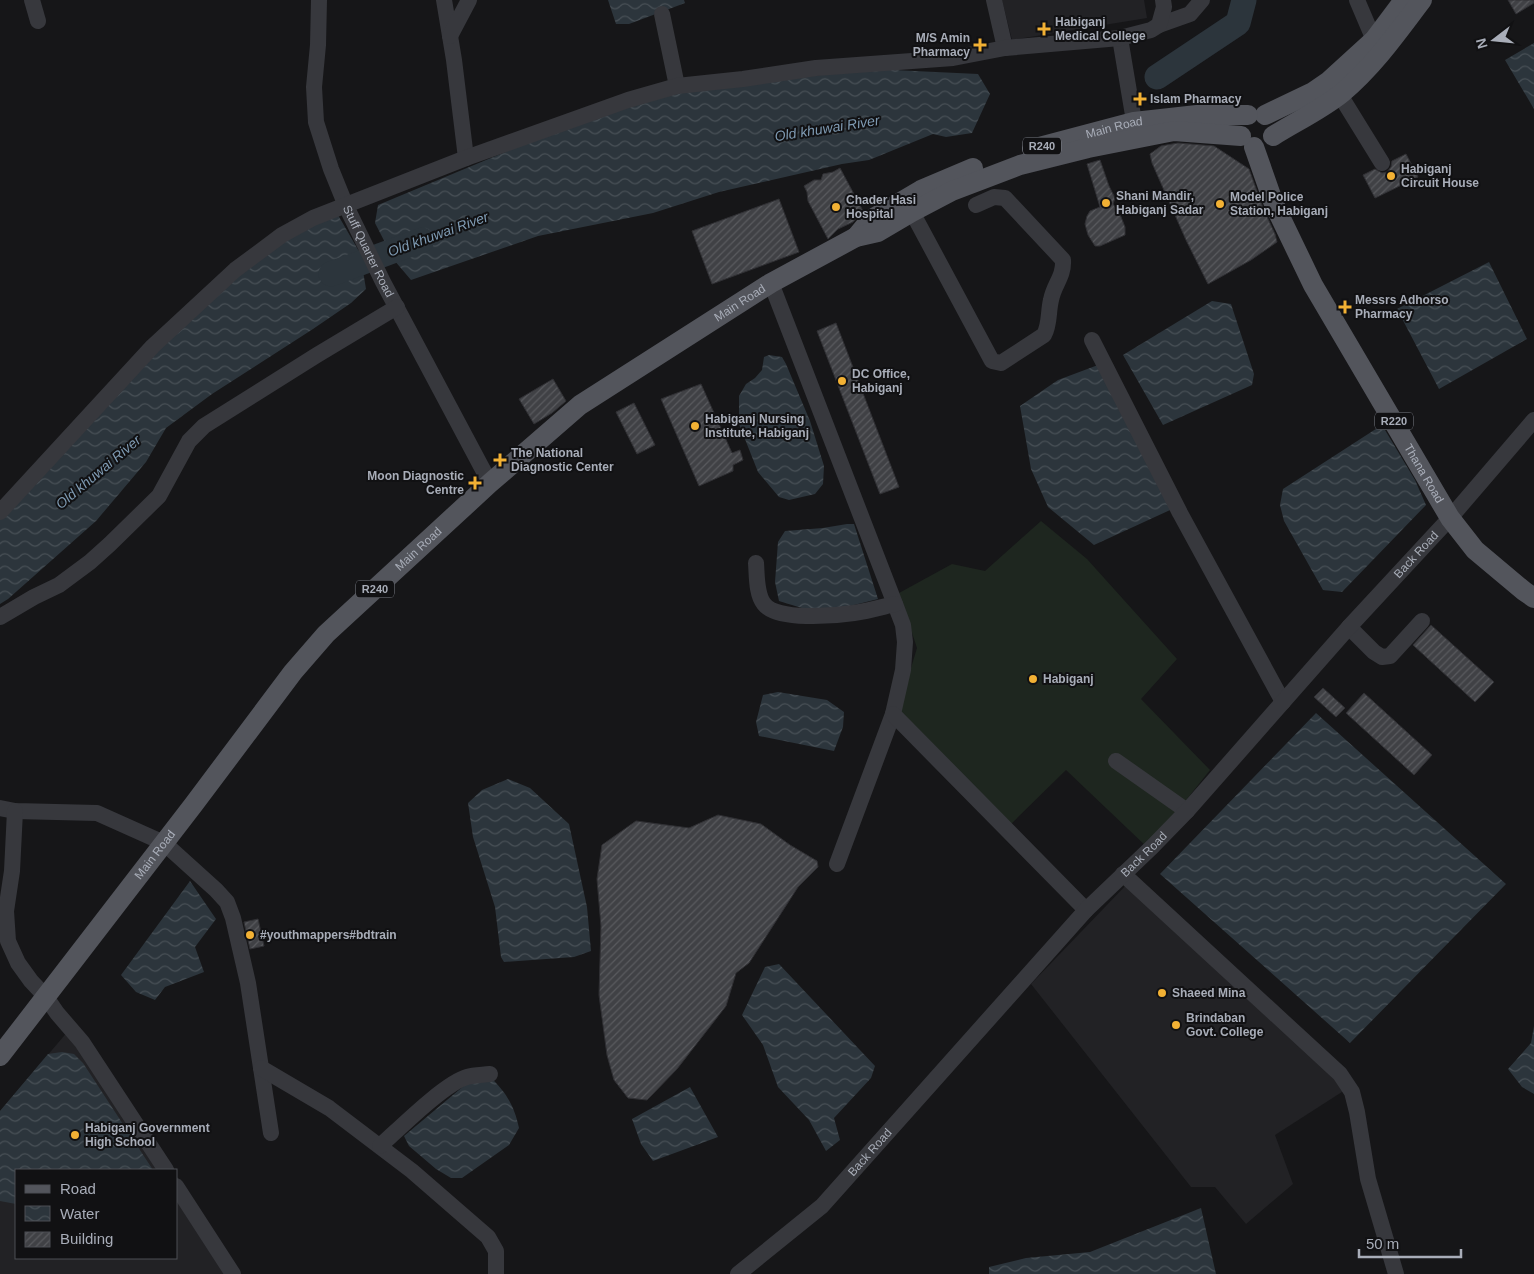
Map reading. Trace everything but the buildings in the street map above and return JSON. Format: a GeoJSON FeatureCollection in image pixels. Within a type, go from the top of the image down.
{"type":"FeatureCollection","features":[{"type":"Feature","properties":{"kind":"main road","name":"Main Road"},"geometry":{"type":"LineString","coordinates":[[856,237],[870,220],[921,190],[981,165],[1035,148],[1135,130],[1197,114],[1257,115],[1313,92],[1334,88],[1404,0]]}},
{"type":"Feature","properties":{"kind":"main road","name":"Main Road"},"geometry":{"type":"LineString","coordinates":[[0,1056],[293,672],[326,634],[490,483],[580,405],[771,283],[856,237],[878,232],[952,191],[1020,165],[1088,148],[1135,130],[1174,131],[1258,141],[1334,88],[1361,76],[1384,52],[1422,0]]}},
{"type":"Feature","properties":{"kind":"main road"},"geometry":{"type":"LineString","coordinates":[[1257,115],[1240,124],[1258,141]]}},
{"type":"Feature","properties":{"kind":"main road","name":"Thana Road"},"geometry":{"type":"LineString","coordinates":[[1257,115],[1273,124],[1258,141],[1274,204],[1313,285],[1450,518]]}},
{"type":"Feature","properties":{"kind":"main road","name":"R220"},"geometry":{"type":"LineString","coordinates":[[1450,518],[1475,550],[1534,598]]}},
{"type":"Feature","properties":{"kind":"street"},"geometry":{"type":"LineString","coordinates":[[32,0],[38,21]]}},
{"type":"Feature","properties":{"kind":"street","name":"Stuff Quarter Road"},"geometry":{"type":"LineString","coordinates":[[319,0],[318,45],[314,87],[316,122],[331,169],[356,228],[383,282],[490,483]]}},
{"type":"Feature","properties":{"kind":"street"},"geometry":{"type":"LineString","coordinates":[[444,0],[466,158]]}},
{"type":"Feature","properties":{"kind":"street"},"geometry":{"type":"LineString","coordinates":[[450,36],[469,0]]}},
{"type":"Feature","properties":{"kind":"street"},"geometry":{"type":"LineString","coordinates":[[994,0],[1005,48]]}},
{"type":"Feature","properties":{"kind":"street"},"geometry":{"type":"LineString","coordinates":[[1159,25],[1164,7],[1163,0]]}},
{"type":"Feature","properties":{"kind":"street"},"geometry":{"type":"LineString","coordinates":[[0,512],[154,346],[235,270],[282,235],[313,218],[466,158],[628,100],[677,86],[743,79],[816,68],[952,58],[1005,48],[1120,38],[1150,30],[1190,14],[1202,0]]}},
{"type":"Feature","properties":{"kind":"street"},"geometry":{"type":"LineString","coordinates":[[1357,0],[1374,40]]}},
{"type":"Feature","properties":{"kind":"street"},"geometry":{"type":"LineString","coordinates":[[662,14],[677,86]]}},
{"type":"Feature","properties":{"kind":"street"},"geometry":{"type":"LineString","coordinates":[[1120,38],[1135,130]]}},
{"type":"Feature","properties":{"kind":"street"},"geometry":{"type":"LineString","coordinates":[[1334,88],[1382,164]]}},
{"type":"Feature","properties":{"kind":"street"},"geometry":{"type":"LineString","coordinates":[[912,212],[992,361],[1001,363],[1044,335],[1047,329],[1053,291],[1064,270],[1063,260],[1005,198],[994,197],[976,204]]}},
{"type":"Feature","properties":{"kind":"street"},"geometry":{"type":"LineString","coordinates":[[771,283],[903,625],[905,642],[903,670],[893,714],[837,864]]}},
{"type":"Feature","properties":{"kind":"street"},"geometry":{"type":"LineString","coordinates":[[0,617],[59,585],[110,544],[160,496],[189,441],[204,426],[397,307]]}},
{"type":"Feature","properties":{"kind":"street"},"geometry":{"type":"LineString","coordinates":[[1092,340],[1180,513],[1283,702]]}},
{"type":"Feature","properties":{"kind":"street","name":"Back Road"},"geometry":{"type":"LineString","coordinates":[[738,1274],[822,1206],[1086,910],[1152,847],[1186,811],[1349,626],[1450,518],[1534,420]]}},
{"type":"Feature","properties":{"kind":"street"},"geometry":{"type":"LineString","coordinates":[[756,563],[759,593],[763,603],[770,610],[814,616],[854,613],[895,604]]}},
{"type":"Feature","properties":{"kind":"street"},"geometry":{"type":"LineString","coordinates":[[1349,626],[1374,652],[1382,657],[1390,656],[1394,653],[1422,621]]}},
{"type":"Feature","properties":{"kind":"street"},"geometry":{"type":"LineString","coordinates":[[893,714],[1086,910]]}},
{"type":"Feature","properties":{"kind":"street"},"geometry":{"type":"LineString","coordinates":[[1116,762],[1186,811]]}},
{"type":"Feature","properties":{"kind":"street"},"geometry":{"type":"LineString","coordinates":[[165,1169],[82,1042],[31,981],[18,962],[8,941],[6,911],[12,871],[8,809],[97,812],[164,843],[227,902],[233,918],[248,983],[272,1133]]}},
{"type":"Feature","properties":{"kind":"street"},"geometry":{"type":"LineString","coordinates":[[1122,874],[1340,1074],[1352,1092],[1358,1112],[1362,1150],[1368,1179],[1396,1274]]}},
{"type":"Feature","properties":{"kind":"street"},"geometry":{"type":"LineString","coordinates":[[261,1068],[329,1108],[412,1171],[488,1237],[496,1251],[496,1274]]}},
{"type":"Feature","properties":{"kind":"street"},"geometry":{"type":"LineString","coordinates":[[380,1146],[440,1093],[459,1080],[490,1074]]}},
{"type":"Feature","properties":{"kind":"street"},"geometry":{"type":"LineString","coordinates":[[178,1189],[233,1274]]}},
{"type":"Feature","properties":{"kind":"shaded area","name":"Habiganj Medical College"},"geometry":{"type":"Polygon","coordinates":[[[1002,0],[1144,0],[1147,18],[1012,40],[1002,0]]]}},
{"type":"Feature","properties":{"kind":"shaded area","name":"Habiganj"},"geometry":{"type":"Polygon","coordinates":[[[1041,521],[1087,559],[1177,659],[1141,699],[1210,770],[1148,848],[1066,770],[1010,825],[896,718],[917,648],[899,593],[952,564],[985,571],[1041,521]]]}},
{"type":"Feature","properties":{"kind":"shaded area","name":"Brindaban Govt. College"},"geometry":{"type":"Polygon","coordinates":[[[1130,881],[1334,1067],[1345,1090],[1275,1135],[1293,1184],[1246,1224],[1215,1187],[1191,1187],[1031,984],[1130,881]]]}},
{"type":"Feature","properties":{"kind":"shaded area","name":"Habiganj Government High School"},"geometry":{"type":"Polygon","coordinates":[[[75,1023],[172,1169],[15,1169],[15,1259],[178,1259],[178,1178],[240,1274],[0,1274],[0,1111],[75,1023]]]}},
{"type":"Feature","properties":{"kind":"water"},"geometry":{"type":"Polygon","coordinates":[[[608,0],[684,0],[685,3],[629,24],[616,24],[608,0]]]}},
{"type":"Feature","properties":{"kind":"water"},"geometry":{"type":"Polygon","coordinates":[[[1534,43],[1534,109],[1505,60],[1534,43]]]}},
{"type":"Feature","properties":{"kind":"water"},"geometry":{"type":"Polygon","coordinates":[[[872,69],[978,74],[990,94],[972,133],[946,137],[933,134],[869,160],[842,164],[719,192],[653,213],[538,236],[411,280],[394,260],[375,223],[378,205],[527,143],[659,94],[872,69]]]}},
{"type":"Feature","properties":{"kind":"water"},"geometry":{"type":"Polygon","coordinates":[[[338,215],[360,253],[366,289],[351,303],[212,394],[166,428],[146,462],[96,521],[0,604],[0,515],[223,283],[308,222],[338,215]]]}},
{"type":"Feature","properties":{"kind":"water"},"geometry":{"type":"Polygon","coordinates":[[[1489,262],[1527,339],[1439,389],[1397,309],[1489,262]]]}},
{"type":"Feature","properties":{"kind":"water"},"geometry":{"type":"Polygon","coordinates":[[[1212,301],[1231,304],[1254,374],[1252,385],[1163,425],[1123,355],[1212,301]]]}},
{"type":"Feature","properties":{"kind":"water"},"geometry":{"type":"Polygon","coordinates":[[[769,355],[782,357],[810,421],[824,466],[823,484],[815,494],[789,500],[779,497],[758,472],[739,424],[739,396],[746,384],[762,370],[764,357],[769,355]]]}},
{"type":"Feature","properties":{"kind":"water"},"geometry":{"type":"Polygon","coordinates":[[[1106,362],[1181,505],[1094,545],[1048,507],[1031,469],[1020,406],[1058,380],[1106,362]]]}},
{"type":"Feature","properties":{"kind":"water"},"geometry":{"type":"Polygon","coordinates":[[[1382,425],[1415,480],[1426,505],[1342,592],[1323,590],[1284,521],[1280,505],[1283,489],[1382,425]]]}},
{"type":"Feature","properties":{"kind":"water"},"geometry":{"type":"Polygon","coordinates":[[[854,524],[878,599],[834,610],[805,609],[779,601],[775,582],[778,542],[785,531],[854,524]]]}},
{"type":"Feature","properties":{"kind":"water"},"geometry":{"type":"Polygon","coordinates":[[[778,692],[827,700],[844,712],[843,727],[834,751],[759,736],[756,722],[763,695],[778,692]]]}},
{"type":"Feature","properties":{"kind":"water"},"geometry":{"type":"Polygon","coordinates":[[[1316,713],[1506,884],[1350,1043],[1160,874],[1316,713]]]}},
{"type":"Feature","properties":{"kind":"water"},"geometry":{"type":"Polygon","coordinates":[[[508,779],[530,788],[569,824],[587,907],[591,951],[574,957],[504,962],[501,957],[495,907],[473,837],[468,803],[482,790],[508,779]]]}},
{"type":"Feature","properties":{"kind":"water"},"geometry":{"type":"Polygon","coordinates":[[[190,881],[216,919],[195,947],[204,972],[165,987],[155,1000],[136,992],[121,975],[190,881]]]}},
{"type":"Feature","properties":{"kind":"water"},"geometry":{"type":"Polygon","coordinates":[[[779,964],[875,1066],[871,1078],[834,1118],[840,1140],[826,1151],[809,1120],[778,1087],[763,1045],[742,1015],[765,967],[779,964]]]}},
{"type":"Feature","properties":{"kind":"water"},"geometry":{"type":"Polygon","coordinates":[[[1534,1026],[1534,1094],[1522,1087],[1508,1069],[1531,1043],[1534,1026]]]}},
{"type":"Feature","properties":{"kind":"water"},"geometry":{"type":"Polygon","coordinates":[[[62,1052],[74,1054],[83,1063],[152,1169],[15,1169],[15,1204],[0,1201],[0,1111],[48,1054],[62,1052]]]}},
{"type":"Feature","properties":{"kind":"water"},"geometry":{"type":"Polygon","coordinates":[[[489,1076],[508,1099],[515,1112],[519,1128],[509,1145],[462,1178],[451,1178],[436,1169],[409,1146],[404,1136],[472,1079],[489,1076]]]}},
{"type":"Feature","properties":{"kind":"water"},"geometry":{"type":"Polygon","coordinates":[[[690,1087],[718,1137],[653,1161],[641,1144],[632,1119],[690,1087]]]}},
{"type":"Feature","properties":{"kind":"water"},"geometry":{"type":"Polygon","coordinates":[[[1201,1208],[1216,1274],[989,1274],[989,1267],[1026,1258],[1090,1252],[1201,1208]]]}},
{"type":"Feature","properties":{"kind":"waterway","name":"Old khuwai River"},"geometry":{"type":"LineString","coordinates":[[1157,77],[1238,23],[1244,0]]}},
{"type":"Feature","properties":{"kind":"waterway","name":"Old khuwai River"},"geometry":{"type":"LineString","coordinates":[[331,274],[422,240]]}},
{"type":"Feature","properties":{"kind":"place","name":"Habiganj Medical College"},"geometry":{"type":"Point","coordinates":[1044,29]}},
{"type":"Feature","properties":{"kind":"place","name":"M/S Amin Pharmacy"},"geometry":{"type":"Point","coordinates":[980,45]}},
{"type":"Feature","properties":{"kind":"place","name":"Islam Pharmacy"},"geometry":{"type":"Point","coordinates":[1140,99]}},
{"type":"Feature","properties":{"kind":"place","name":"Habiganj Circuit House"},"geometry":{"type":"Point","coordinates":[1391,176]}},
{"type":"Feature","properties":{"kind":"place","name":"Shani Mandir, Habiganj Sadar"},"geometry":{"type":"Point","coordinates":[1106,203]}},
{"type":"Feature","properties":{"kind":"place","name":"Model Police Station, Habiganj"},"geometry":{"type":"Point","coordinates":[1220,204]}},
{"type":"Feature","properties":{"kind":"place","name":"Chader Hasi Hospital"},"geometry":{"type":"Point","coordinates":[836,207]}},
{"type":"Feature","properties":{"kind":"place","name":"Messrs Adhorso Pharmacy"},"geometry":{"type":"Point","coordinates":[1345,307]}},
{"type":"Feature","properties":{"kind":"place","name":"DC Office, Habiganj"},"geometry":{"type":"Point","coordinates":[842,381]}},
{"type":"Feature","properties":{"kind":"place","name":"Habiganj Nursing Institute, Habiganj"},"geometry":{"type":"Point","coordinates":[695,426]}},
{"type":"Feature","properties":{"kind":"place","name":"The National Diagnostic Center"},"geometry":{"type":"Point","coordinates":[500,460]}},
{"type":"Feature","properties":{"kind":"place","name":"Moon Diagnostic Centre"},"geometry":{"type":"Point","coordinates":[475,483]}},
{"type":"Feature","properties":{"kind":"place","name":"Habiganj"},"geometry":{"type":"Point","coordinates":[1033,679]}},
{"type":"Feature","properties":{"kind":"place","name":"#youthmappers#bdtrain"},"geometry":{"type":"Point","coordinates":[250,935]}},
{"type":"Feature","properties":{"kind":"place","name":"Shaeed Mina"},"geometry":{"type":"Point","coordinates":[1162,993]}},
{"type":"Feature","properties":{"kind":"place","name":"Brindaban Govt. College"},"geometry":{"type":"Point","coordinates":[1176,1025]}},
{"type":"Feature","properties":{"kind":"place","name":"Habiganj Government High School"},"geometry":{"type":"Point","coordinates":[75,1135]}}]}
